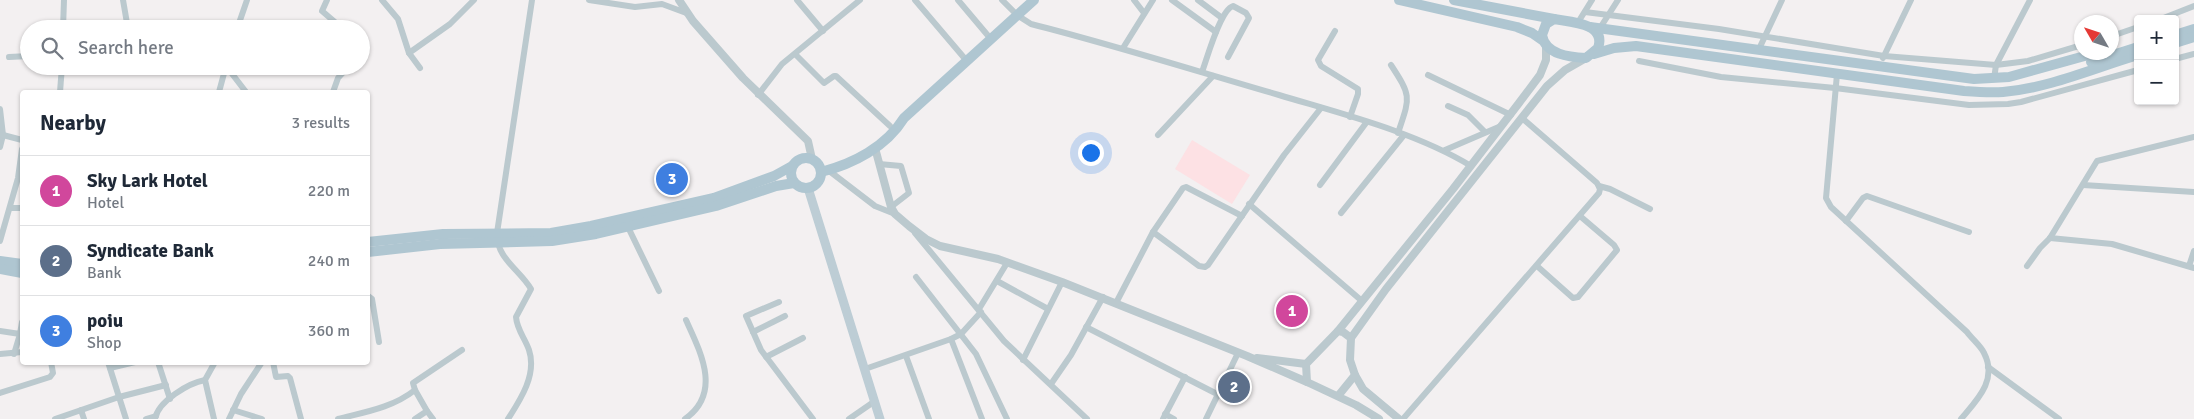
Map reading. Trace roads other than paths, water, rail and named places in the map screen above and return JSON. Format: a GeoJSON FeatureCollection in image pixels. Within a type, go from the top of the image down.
{"type":"FeatureCollection","features":[{"type":"Feature","properties":{"kind":"main road"},"geometry":{"type":"LineString","coordinates":[[370,242],[443,234],[552,242],[592,230],[674,211],[714,198],[774,176],[792,166],[797,160],[806,158],[820,167],[850,163],[875,148],[966,60],[1034,0]]}},
{"type":"Feature","properties":{"kind":"main road"},"geometry":{"type":"LineString","coordinates":[[1399,0],[1517,26],[1532,33],[1562,55],[1590,56],[1614,48],[1636,46],[1964,92],[2005,92],[2049,83],[2134,56]]}},
{"type":"Feature","properties":{"kind":"main road"},"geometry":{"type":"LineString","coordinates":[[1454,0],[1595,27],[1974,79],[2009,78],[2074,59]]}},
{"type":"Feature","properties":{"kind":"main road"},"geometry":{"type":"LineString","coordinates":[[1544,43],[1543,28],[1550,20],[1554,19]]}},
{"type":"Feature","properties":{"kind":"main road"},"geometry":{"type":"LineString","coordinates":[[2179,29],[2194,23]]}},
{"type":"Feature","properties":{"kind":"main road"},"geometry":{"type":"LineString","coordinates":[[1590,56],[1600,42],[1595,27]]}},
{"type":"Feature","properties":{"kind":"main road"},"geometry":{"type":"LineString","coordinates":[[2179,34],[2194,29]]}},
{"type":"Feature","properties":{"kind":"main road"},"geometry":{"type":"LineString","coordinates":[[2179,42],[2194,37]]}},
{"type":"Feature","properties":{"kind":"main road"},"geometry":{"type":"LineString","coordinates":[[2119,47],[2134,42]]}},
{"type":"Feature","properties":{"kind":"main road"},"geometry":{"type":"LineString","coordinates":[[2009,78],[2023,79],[2069,69],[2134,48]]}},
{"type":"Feature","properties":{"kind":"main road"},"geometry":{"type":"LineString","coordinates":[[820,167],[847,158],[871,143],[890,126],[904,118]]}},
{"type":"Feature","properties":{"kind":"main road"},"geometry":{"type":"LineString","coordinates":[[792,166],[791,174],[794,183]]}},
{"type":"Feature","properties":{"kind":"main road"},"geometry":{"type":"LineString","coordinates":[[674,211],[716,206],[776,186],[794,183],[808,188],[816,184],[820,167]]}},
{"type":"Feature","properties":{"kind":"main road"},"geometry":{"type":"LineString","coordinates":[[808,188],[880,419]]}},
{"type":"Feature","properties":{"kind":"main road"},"geometry":{"type":"LineString","coordinates":[[370,252],[497,238]]}},
{"type":"Feature","properties":{"kind":"main road"},"geometry":{"type":"LineString","coordinates":[[0,261],[20,264]]}},
{"type":"Feature","properties":{"kind":"main road"},"geometry":{"type":"LineString","coordinates":[[0,269],[20,273]]}},
{"type":"Feature","properties":{"kind":"street"},"geometry":{"type":"LineString","coordinates":[[63,20],[64,0]]}},
{"type":"Feature","properties":{"kind":"street"},"geometry":{"type":"LineString","coordinates":[[123,0],[126,20]]}},
{"type":"Feature","properties":{"kind":"street"},"geometry":{"type":"LineString","coordinates":[[240,20],[247,0]]}},
{"type":"Feature","properties":{"kind":"street"},"geometry":{"type":"LineString","coordinates":[[326,0],[322,11],[332,20]]}},
{"type":"Feature","properties":{"kind":"street"},"geometry":{"type":"LineString","coordinates":[[382,0],[398,18],[409,53],[420,68]]}},
{"type":"Feature","properties":{"kind":"street"},"geometry":{"type":"LineString","coordinates":[[409,53],[450,24],[474,0]]}},
{"type":"Feature","properties":{"kind":"street"},"geometry":{"type":"LineString","coordinates":[[508,419],[526,386],[530,373],[529,349],[519,330],[516,317],[531,289],[511,266],[497,238],[532,0]]}},
{"type":"Feature","properties":{"kind":"street"},"geometry":{"type":"LineString","coordinates":[[589,0],[635,7],[654,2],[668,5],[689,14]]}},
{"type":"Feature","properties":{"kind":"street"},"geometry":{"type":"LineString","coordinates":[[679,0],[758,94],[808,141],[820,167],[875,206],[896,214]]}},
{"type":"Feature","properties":{"kind":"street"},"geometry":{"type":"LineString","coordinates":[[797,0],[823,31]]}},
{"type":"Feature","properties":{"kind":"street"},"geometry":{"type":"LineString","coordinates":[[758,94],[782,64],[860,0]]}},
{"type":"Feature","properties":{"kind":"street"},"geometry":{"type":"LineString","coordinates":[[916,0],[966,60]]}},
{"type":"Feature","properties":{"kind":"street"},"geometry":{"type":"LineString","coordinates":[[958,0],[990,38]]}},
{"type":"Feature","properties":{"kind":"street"},"geometry":{"type":"LineString","coordinates":[[1002,0],[1017,15],[1031,24],[1123,48],[1350,117],[1445,150],[1471,166]]}},
{"type":"Feature","properties":{"kind":"street"},"geometry":{"type":"LineString","coordinates":[[1134,0],[1144,14]]}},
{"type":"Feature","properties":{"kind":"street"},"geometry":{"type":"LineString","coordinates":[[1123,48],[1153,0]]}},
{"type":"Feature","properties":{"kind":"street"},"geometry":{"type":"LineString","coordinates":[[1172,0],[1216,32]]}},
{"type":"Feature","properties":{"kind":"street"},"geometry":{"type":"LineString","coordinates":[[1198,0],[1222,18]]}},
{"type":"Feature","properties":{"kind":"street"},"geometry":{"type":"LineString","coordinates":[[1577,24],[1592,0]]}},
{"type":"Feature","properties":{"kind":"street"},"geometry":{"type":"LineString","coordinates":[[1595,27],[1618,0]]}},
{"type":"Feature","properties":{"kind":"street"},"geometry":{"type":"LineString","coordinates":[[1759,49],[1782,0]]}},
{"type":"Feature","properties":{"kind":"street"},"geometry":{"type":"LineString","coordinates":[[1878,66],[1911,0]]}},
{"type":"Feature","properties":{"kind":"street"},"geometry":{"type":"LineString","coordinates":[[1994,79],[1996,65],[2030,0]]}},
{"type":"Feature","properties":{"kind":"street"},"geometry":{"type":"LineString","coordinates":[[1202,72],[1222,18],[1227,10],[1233,6],[1249,16],[1228,56]]}},
{"type":"Feature","properties":{"kind":"street"},"geometry":{"type":"LineString","coordinates":[[2171,15],[2194,6]]}},
{"type":"Feature","properties":{"kind":"street"},"geometry":{"type":"LineString","coordinates":[[1585,12],[1764,36],[1884,56],[1996,65],[2028,61],[2074,47]]}},
{"type":"Feature","properties":{"kind":"street"},"geometry":{"type":"LineString","coordinates":[[2119,34],[2134,28]]}},
{"type":"Feature","properties":{"kind":"street"},"geometry":{"type":"LineString","coordinates":[[1335,31],[1318,60],[1321,66],[1358,89],[1350,117]]}},
{"type":"Feature","properties":{"kind":"street"},"geometry":{"type":"LineString","coordinates":[[1307,382],[1306,364],[1338,331],[1471,166],[1540,76],[1546,60],[1544,43]]}},
{"type":"Feature","properties":{"kind":"street"},"geometry":{"type":"LineString","coordinates":[[795,54],[824,83],[836,76],[890,126]]}},
{"type":"Feature","properties":{"kind":"street"},"geometry":{"type":"LineString","coordinates":[[2179,58],[2194,54]]}},
{"type":"Feature","properties":{"kind":"street"},"geometry":{"type":"LineString","coordinates":[[10,57],[20,56]]}},
{"type":"Feature","properties":{"kind":"street"},"geometry":{"type":"LineString","coordinates":[[1399,419],[1363,389],[1355,376],[1350,360],[1351,338],[1386,289],[1553,80],[1564,70],[1590,56]]}},
{"type":"Feature","properties":{"kind":"street"},"geometry":{"type":"LineString","coordinates":[[1639,61],[1721,76],[1969,105],[2008,104],[2134,71]]}},
{"type":"Feature","properties":{"kind":"street"},"geometry":{"type":"LineString","coordinates":[[1341,213],[1401,134],[1408,102],[1406,88],[1391,65]]}},
{"type":"Feature","properties":{"kind":"street"},"geometry":{"type":"LineString","coordinates":[[1837,74],[1825,192],[1831,207],[1967,332],[1984,353],[1988,367],[1988,381],[1983,393],[1961,419]]}},
{"type":"Feature","properties":{"kind":"street"},"geometry":{"type":"LineString","coordinates":[[60,90],[61,75]]}},
{"type":"Feature","properties":{"kind":"street"},"geometry":{"type":"LineString","coordinates":[[220,90],[224,75]]}},
{"type":"Feature","properties":{"kind":"street"},"geometry":{"type":"LineString","coordinates":[[233,75],[244,90]]}},
{"type":"Feature","properties":{"kind":"street"},"geometry":{"type":"LineString","coordinates":[[334,90],[341,75]]}},
{"type":"Feature","properties":{"kind":"street"},"geometry":{"type":"LineString","coordinates":[[1428,75],[1511,115]]}},
{"type":"Feature","properties":{"kind":"street"},"geometry":{"type":"LineString","coordinates":[[1158,135],[1213,76]]}},
{"type":"Feature","properties":{"kind":"street"},"geometry":{"type":"LineString","coordinates":[[1448,106],[1468,115],[1485,132]]}},
{"type":"Feature","properties":{"kind":"street"},"geometry":{"type":"LineString","coordinates":[[1153,232],[1198,266],[1205,267],[1320,108]]}},
{"type":"Feature","properties":{"kind":"street"},"geometry":{"type":"LineString","coordinates":[[0,109],[2,136],[0,147]]}},
{"type":"Feature","properties":{"kind":"street"},"geometry":{"type":"LineString","coordinates":[[1522,118],[1599,186],[1610,189],[1650,209]]}},
{"type":"Feature","properties":{"kind":"street"},"geometry":{"type":"LineString","coordinates":[[1320,185],[1366,123]]}},
{"type":"Feature","properties":{"kind":"street"},"geometry":{"type":"LineString","coordinates":[[1445,150],[1503,125]]}},
{"type":"Feature","properties":{"kind":"street"},"geometry":{"type":"LineString","coordinates":[[2,136],[20,140]]}},
{"type":"Feature","properties":{"kind":"street"},"geometry":{"type":"LineString","coordinates":[[2027,266],[2050,238],[2095,163],[2100,160],[2194,136]]}},
{"type":"Feature","properties":{"kind":"street"},"geometry":{"type":"LineString","coordinates":[[875,148],[891,207],[909,226],[926,239],[940,246],[1007,263],[1116,302],[1307,382],[1338,396],[1379,419]]}},
{"type":"Feature","properties":{"kind":"street"},"geometry":{"type":"LineString","coordinates":[[879,164],[902,166],[909,193],[891,207]]}},
{"type":"Feature","properties":{"kind":"street"},"geometry":{"type":"LineString","coordinates":[[0,241],[20,178]]}},
{"type":"Feature","properties":{"kind":"street"},"geometry":{"type":"LineString","coordinates":[[2083,185],[2194,192]]}},
{"type":"Feature","properties":{"kind":"street"},"geometry":{"type":"LineString","coordinates":[[1403,419],[1580,216],[1599,193],[1599,186]]}},
{"type":"Feature","properties":{"kind":"street"},"geometry":{"type":"LineString","coordinates":[[1116,302],[1153,232],[1179,192],[1186,187],[1242,216]]}},
{"type":"Feature","properties":{"kind":"street"},"geometry":{"type":"LineString","coordinates":[[1846,222],[1863,198],[1867,196],[1969,232]]}},
{"type":"Feature","properties":{"kind":"street"},"geometry":{"type":"LineString","coordinates":[[1249,204],[1362,301]]}},
{"type":"Feature","properties":{"kind":"street"},"geometry":{"type":"LineString","coordinates":[[10,208],[20,208]]}},
{"type":"Feature","properties":{"kind":"street"},"geometry":{"type":"LineString","coordinates":[[1537,266],[1573,298],[1578,297],[1617,250],[1614,245],[1580,216]]}},
{"type":"Feature","properties":{"kind":"street"},"geometry":{"type":"LineString","coordinates":[[626,223],[659,291]]}},
{"type":"Feature","properties":{"kind":"street"},"geometry":{"type":"LineString","coordinates":[[909,226],[1004,341],[1087,419]]}},
{"type":"Feature","properties":{"kind":"street"},"geometry":{"type":"LineString","coordinates":[[2050,238],[2112,244],[2192,267],[2194,251]]}},
{"type":"Feature","properties":{"kind":"street"},"geometry":{"type":"LineString","coordinates":[[865,369],[906,356],[961,334],[980,310],[1007,263]]}},
{"type":"Feature","properties":{"kind":"street"},"geometry":{"type":"LineString","coordinates":[[916,277],[961,334],[982,365],[1007,419]]}},
{"type":"Feature","properties":{"kind":"street"},"geometry":{"type":"LineString","coordinates":[[997,281],[1048,309]]}},
{"type":"Feature","properties":{"kind":"street"},"geometry":{"type":"LineString","coordinates":[[1023,360],[1062,282]]}},
{"type":"Feature","properties":{"kind":"street"},"geometry":{"type":"LineString","coordinates":[[1051,384],[1071,355],[1103,297]]}},
{"type":"Feature","properties":{"kind":"street"},"geometry":{"type":"LineString","coordinates":[[370,298],[372,299],[379,342]]}},
{"type":"Feature","properties":{"kind":"street"},"geometry":{"type":"LineString","coordinates":[[779,302],[746,316],[766,356],[813,419]]}},
{"type":"Feature","properties":{"kind":"street"},"geometry":{"type":"LineString","coordinates":[[753,332],[785,316]]}},
{"type":"Feature","properties":{"kind":"street"},"geometry":{"type":"LineString","coordinates":[[685,419],[698,408],[703,399],[706,386],[700,351],[686,320]]}},
{"type":"Feature","properties":{"kind":"street"},"geometry":{"type":"LineString","coordinates":[[1086,327],[1219,395]]}},
{"type":"Feature","properties":{"kind":"street"},"geometry":{"type":"LineString","coordinates":[[0,331],[20,334],[14,354]]}},
{"type":"Feature","properties":{"kind":"street"},"geometry":{"type":"LineString","coordinates":[[1338,331],[1351,338]]}},
{"type":"Feature","properties":{"kind":"street"},"geometry":{"type":"LineString","coordinates":[[766,356],[803,338]]}},
{"type":"Feature","properties":{"kind":"street"},"geometry":{"type":"LineString","coordinates":[[951,339],[982,419]]}},
{"type":"Feature","properties":{"kind":"street"},"geometry":{"type":"LineString","coordinates":[[433,419],[413,385],[415,381],[462,350]]}},
{"type":"Feature","properties":{"kind":"street"},"geometry":{"type":"LineString","coordinates":[[0,354],[20,352]]}},
{"type":"Feature","properties":{"kind":"street"},"geometry":{"type":"LineString","coordinates":[[1206,419],[1238,352]]}},
{"type":"Feature","properties":{"kind":"street"},"geometry":{"type":"LineString","coordinates":[[906,356],[929,419]]}},
{"type":"Feature","properties":{"kind":"street"},"geometry":{"type":"LineString","coordinates":[[1247,356],[1306,364]]}},
{"type":"Feature","properties":{"kind":"street"},"geometry":{"type":"LineString","coordinates":[[0,393],[50,377],[53,373],[52,365]]}},
{"type":"Feature","properties":{"kind":"street"},"geometry":{"type":"LineString","coordinates":[[109,365],[126,419]]}},
{"type":"Feature","properties":{"kind":"street"},"geometry":{"type":"LineString","coordinates":[[159,365],[170,399]]}},
{"type":"Feature","properties":{"kind":"street"},"geometry":{"type":"LineString","coordinates":[[213,365],[205,380],[214,419]]}},
{"type":"Feature","properties":{"kind":"street"},"geometry":{"type":"LineString","coordinates":[[229,419],[241,394],[260,365]]}},
{"type":"Feature","properties":{"kind":"street"},"geometry":{"type":"LineString","coordinates":[[274,365],[276,377],[288,376],[290,378],[301,419]]}},
{"type":"Feature","properties":{"kind":"street"},"geometry":{"type":"LineString","coordinates":[[1988,367],[2059,419]]}},
{"type":"Feature","properties":{"kind":"street"},"geometry":{"type":"LineString","coordinates":[[1338,396],[1355,376]]}},
{"type":"Feature","properties":{"kind":"street"},"geometry":{"type":"LineString","coordinates":[[1174,419],[1164,417],[1185,377]]}},
{"type":"Feature","properties":{"kind":"street"},"geometry":{"type":"LineString","coordinates":[[146,419],[156,417],[170,399],[192,383],[205,380]]}},
{"type":"Feature","properties":{"kind":"street"},"geometry":{"type":"LineString","coordinates":[[55,419],[119,397],[166,385]]}},
{"type":"Feature","properties":{"kind":"street"},"geometry":{"type":"LineString","coordinates":[[338,419],[388,407],[404,399],[415,390]]}},
{"type":"Feature","properties":{"kind":"street"},"geometry":{"type":"LineString","coordinates":[[849,419],[875,401]]}},
{"type":"Feature","properties":{"kind":"street"},"geometry":{"type":"LineString","coordinates":[[81,410],[84,419]]}},
{"type":"Feature","properties":{"kind":"street"},"geometry":{"type":"LineString","coordinates":[[233,410],[262,419]]}},
{"type":"Feature","properties":{"kind":"street"},"geometry":{"type":"LineString","coordinates":[[415,419],[427,411]]}},
{"type":"Feature","properties":{"kind":"place","name":"poiu"},"geometry":{"type":"Point","coordinates":[672,179]}},
{"type":"Feature","properties":{"kind":"place","name":"Sky Lark Hotel"},"geometry":{"type":"Point","coordinates":[1292,311]}},
{"type":"Feature","properties":{"kind":"place","name":"Syndicate Bank"},"geometry":{"type":"Point","coordinates":[1234,387]}}]}
